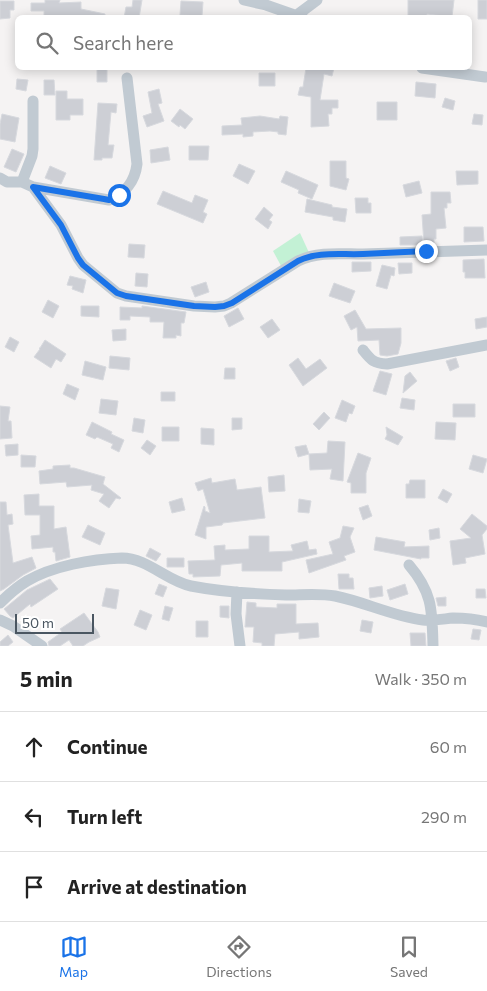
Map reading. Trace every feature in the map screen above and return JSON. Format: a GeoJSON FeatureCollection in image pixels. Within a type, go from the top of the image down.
{"type":"FeatureCollection","features":[{"type":"Feature","properties":{"kind":"street"},"geometry":{"type":"LineString","coordinates":[[244,0],[297,15]]}},
{"type":"Feature","properties":{"kind":"street"},"geometry":{"type":"LineString","coordinates":[[301,15],[317,0]]}},
{"type":"Feature","properties":{"kind":"street"},"geometry":{"type":"LineString","coordinates":[[438,70],[485,76]]}},
{"type":"Feature","properties":{"kind":"street"},"geometry":{"type":"LineString","coordinates":[[0,178],[10,183],[22,182],[33,187],[109,200],[128,188],[134,178],[138,164],[127,78]]}},
{"type":"Feature","properties":{"kind":"street"},"geometry":{"type":"LineString","coordinates":[[22,182],[32,156],[33,102]]}},
{"type":"Feature","properties":{"kind":"street"},"geometry":{"type":"LineString","coordinates":[[33,187],[61,225],[83,265],[117,293],[194,306],[215,307],[232,303],[298,261],[315,254],[487,250]]}},
{"type":"Feature","properties":{"kind":"street"},"geometry":{"type":"LineString","coordinates":[[362,350],[376,363],[387,364],[487,345]]}},
{"type":"Feature","properties":{"kind":"street"},"geometry":{"type":"LineString","coordinates":[[0,603],[24,582],[40,574],[81,563],[118,558],[133,560],[146,565],[183,584],[254,594],[336,596],[415,619],[466,618],[487,622]]}},
{"type":"Feature","properties":{"kind":"street"},"geometry":{"type":"LineString","coordinates":[[408,565],[416,573],[431,605],[433,646]]}},
{"type":"Feature","properties":{"kind":"street"},"geometry":{"type":"LineString","coordinates":[[236,592],[236,614],[240,646]]}},
{"type":"Feature","properties":{"kind":"street"},"geometry":{"type":"LineString","coordinates":[[0,620],[42,646]]}},
{"type":"Feature","properties":{"kind":"green space"},"geometry":{"type":"Polygon","coordinates":[[[300,233],[311,257],[286,275],[273,251],[300,233]]]}},
{"type":"Feature","properties":{"kind":"building"},"geometry":{"type":"Polygon","coordinates":[[[45,0],[60,0],[59,3],[81,2],[81,9],[105,15],[44,15],[44,11],[31,11],[31,3],[45,3],[45,0]]]}},
{"type":"Feature","properties":{"kind":"building"},"geometry":{"type":"Polygon","coordinates":[[[133,0],[142,0],[140,15],[125,15],[126,7],[132,7],[133,0]]]}},
{"type":"Feature","properties":{"kind":"building"},"geometry":{"type":"Polygon","coordinates":[[[408,0],[454,0],[452,15],[408,15],[408,0]]]}},
{"type":"Feature","properties":{"kind":"building"},"geometry":{"type":"Polygon","coordinates":[[[478,0],[487,0],[487,19],[478,19],[478,0]]]}},
{"type":"Feature","properties":{"kind":"building"},"geometry":{"type":"Polygon","coordinates":[[[0,1],[14,1],[14,10],[10,10],[10,18],[0,19],[0,1]]]}},
{"type":"Feature","properties":{"kind":"building"},"geometry":{"type":"Polygon","coordinates":[[[181,1],[203,2],[202,15],[180,15],[181,1]]]}},
{"type":"Feature","properties":{"kind":"building"},"geometry":{"type":"Polygon","coordinates":[[[97,70],[107,70],[107,82],[97,82],[97,70]]]}},
{"type":"Feature","properties":{"kind":"building"},"geometry":{"type":"Polygon","coordinates":[[[306,70],[334,70],[332,76],[324,74],[320,100],[338,100],[338,108],[332,108],[332,114],[328,114],[329,126],[311,127],[311,97],[298,95],[300,87],[303,87],[306,70]]]}},
{"type":"Feature","properties":{"kind":"building"},"geometry":{"type":"Polygon","coordinates":[[[259,73],[275,73],[275,86],[259,86],[259,73]]]}},
{"type":"Feature","properties":{"kind":"building"},"geometry":{"type":"Polygon","coordinates":[[[17,79],[28,80],[26,91],[16,89],[17,79]]]}},
{"type":"Feature","properties":{"kind":"building"},"geometry":{"type":"Polygon","coordinates":[[[44,80],[54,80],[55,95],[44,95],[44,80]]]}},
{"type":"Feature","properties":{"kind":"building"},"geometry":{"type":"Polygon","coordinates":[[[416,82],[436,84],[435,98],[415,96],[416,82]]]}},
{"type":"Feature","properties":{"kind":"building"},"geometry":{"type":"Polygon","coordinates":[[[159,89],[162,103],[158,104],[164,121],[147,127],[143,116],[152,113],[148,92],[159,89]]]}},
{"type":"Feature","properties":{"kind":"building"},"geometry":{"type":"Polygon","coordinates":[[[56,91],[67,91],[67,99],[83,99],[83,115],[70,115],[70,120],[56,120],[56,91]]]}},
{"type":"Feature","properties":{"kind":"building"},"geometry":{"type":"Polygon","coordinates":[[[445,98],[455,101],[453,110],[442,107],[445,98]]]}},
{"type":"Feature","properties":{"kind":"building"},"geometry":{"type":"Polygon","coordinates":[[[377,102],[397,102],[397,120],[377,120],[377,102]]]}},
{"type":"Feature","properties":{"kind":"building"},"geometry":{"type":"Polygon","coordinates":[[[98,103],[117,104],[116,113],[111,112],[108,145],[114,145],[112,158],[94,160],[98,103]]]}},
{"type":"Feature","properties":{"kind":"building"},"geometry":{"type":"Polygon","coordinates":[[[180,109],[193,119],[185,129],[171,121],[180,109]]]}},
{"type":"Feature","properties":{"kind":"building"},"geometry":{"type":"Polygon","coordinates":[[[2,114],[19,118],[15,142],[0,139],[2,114]]]}},
{"type":"Feature","properties":{"kind":"building"},"geometry":{"type":"Polygon","coordinates":[[[474,114],[483,115],[482,125],[472,124],[474,114]]]}},
{"type":"Feature","properties":{"kind":"building"},"geometry":{"type":"Polygon","coordinates":[[[260,116],[279,119],[280,116],[288,117],[286,135],[270,131],[253,132],[253,136],[243,137],[243,134],[222,135],[222,126],[242,125],[241,118],[260,116]]]}},
{"type":"Feature","properties":{"kind":"building"},"geometry":{"type":"Polygon","coordinates":[[[189,146],[209,146],[208,160],[189,160],[189,146]]]}},
{"type":"Feature","properties":{"kind":"building"},"geometry":{"type":"Polygon","coordinates":[[[168,147],[170,160],[151,163],[150,150],[168,147]]]}},
{"type":"Feature","properties":{"kind":"building"},"geometry":{"type":"Polygon","coordinates":[[[12,149],[24,154],[16,172],[4,167],[12,149]]]}},
{"type":"Feature","properties":{"kind":"building"},"geometry":{"type":"Polygon","coordinates":[[[330,161],[346,161],[346,178],[349,179],[346,190],[330,186],[330,161]]]}},
{"type":"Feature","properties":{"kind":"building"},"geometry":{"type":"Polygon","coordinates":[[[239,164],[255,171],[248,184],[233,176],[239,164]]]}},
{"type":"Feature","properties":{"kind":"building"},"geometry":{"type":"Polygon","coordinates":[[[50,166],[66,173],[61,184],[45,178],[50,166]]]}},
{"type":"Feature","properties":{"kind":"building"},"geometry":{"type":"Polygon","coordinates":[[[286,171],[318,185],[312,199],[298,193],[299,190],[281,182],[286,171]]]}},
{"type":"Feature","properties":{"kind":"building"},"geometry":{"type":"Polygon","coordinates":[[[456,171],[478,171],[478,184],[457,185],[456,171]]]}},
{"type":"Feature","properties":{"kind":"building"},"geometry":{"type":"Polygon","coordinates":[[[419,181],[422,193],[406,197],[403,185],[419,181]]]}},
{"type":"Feature","properties":{"kind":"building"},"geometry":{"type":"Polygon","coordinates":[[[163,191],[192,203],[195,195],[208,200],[203,212],[207,214],[203,223],[157,204],[163,191]]]}},
{"type":"Feature","properties":{"kind":"building"},"geometry":{"type":"Polygon","coordinates":[[[431,192],[450,192],[451,203],[447,203],[447,208],[444,208],[446,228],[436,229],[434,243],[424,244],[422,215],[431,214],[431,192]]]}},
{"type":"Feature","properties":{"kind":"building"},"geometry":{"type":"Polygon","coordinates":[[[355,198],[368,198],[368,203],[371,203],[371,213],[356,213],[355,198]]]}},
{"type":"Feature","properties":{"kind":"building"},"geometry":{"type":"Polygon","coordinates":[[[307,199],[332,205],[332,207],[347,209],[345,222],[333,220],[333,217],[305,212],[307,199]]]}},
{"type":"Feature","properties":{"kind":"building"},"geometry":{"type":"Polygon","coordinates":[[[264,207],[273,215],[269,220],[272,222],[268,229],[255,219],[264,207]]]}},
{"type":"Feature","properties":{"kind":"building"},"geometry":{"type":"Polygon","coordinates":[[[464,227],[483,227],[484,241],[464,242],[464,227]]]}},
{"type":"Feature","properties":{"kind":"building"},"geometry":{"type":"Polygon","coordinates":[[[422,236],[423,245],[400,245],[400,237],[422,236]]]}},
{"type":"Feature","properties":{"kind":"building"},"geometry":{"type":"Polygon","coordinates":[[[129,244],[145,245],[144,258],[128,257],[129,244]]]}},
{"type":"Feature","properties":{"kind":"building"},"geometry":{"type":"Polygon","coordinates":[[[484,259],[485,278],[465,278],[463,260],[484,259]]]}},
{"type":"Feature","properties":{"kind":"building"},"geometry":{"type":"Polygon","coordinates":[[[352,262],[371,262],[371,271],[352,272],[352,262]]]}},
{"type":"Feature","properties":{"kind":"building"},"geometry":{"type":"Polygon","coordinates":[[[398,263],[412,263],[412,273],[399,274],[398,263]]]}},
{"type":"Feature","properties":{"kind":"building"},"geometry":{"type":"Polygon","coordinates":[[[382,265],[395,268],[394,276],[391,275],[387,289],[376,286],[382,265]]]}},
{"type":"Feature","properties":{"kind":"building"},"geometry":{"type":"Polygon","coordinates":[[[136,273],[148,274],[147,287],[135,286],[136,273]]]}},
{"type":"Feature","properties":{"kind":"building"},"geometry":{"type":"Polygon","coordinates":[[[70,276],[86,280],[83,293],[72,289],[73,286],[67,285],[70,276]]]}},
{"type":"Feature","properties":{"kind":"building"},"geometry":{"type":"Polygon","coordinates":[[[206,282],[209,292],[195,297],[191,287],[206,282]]]}},
{"type":"Feature","properties":{"kind":"building"},"geometry":{"type":"Polygon","coordinates":[[[334,283],[355,291],[350,303],[329,296],[334,283]]]}},
{"type":"Feature","properties":{"kind":"building"},"geometry":{"type":"Polygon","coordinates":[[[48,300],[59,306],[53,318],[42,312],[48,300]]]}},
{"type":"Feature","properties":{"kind":"building"},"geometry":{"type":"Polygon","coordinates":[[[81,306],[99,306],[99,317],[81,316],[81,306]]]}},
{"type":"Feature","properties":{"kind":"building"},"geometry":{"type":"Polygon","coordinates":[[[142,306],[186,312],[184,323],[181,323],[181,336],[176,335],[176,338],[163,338],[164,322],[150,322],[150,317],[130,316],[130,320],[120,320],[120,307],[142,308],[142,306]]]}},
{"type":"Feature","properties":{"kind":"building"},"geometry":{"type":"Polygon","coordinates":[[[238,308],[244,319],[229,327],[224,316],[238,308]]]}},
{"type":"Feature","properties":{"kind":"building"},"geometry":{"type":"Polygon","coordinates":[[[355,310],[366,329],[401,328],[401,343],[398,354],[380,355],[379,340],[358,341],[357,327],[351,330],[344,316],[355,310]]]}},
{"type":"Feature","properties":{"kind":"building"},"geometry":{"type":"Polygon","coordinates":[[[487,317],[487,327],[476,329],[475,319],[487,317]]]}},
{"type":"Feature","properties":{"kind":"building"},"geometry":{"type":"Polygon","coordinates":[[[272,319],[280,330],[268,338],[260,327],[272,319]]]}},
{"type":"Feature","properties":{"kind":"building"},"geometry":{"type":"Polygon","coordinates":[[[126,329],[126,340],[113,341],[112,330],[126,329]]]}},
{"type":"Feature","properties":{"kind":"building"},"geometry":{"type":"Polygon","coordinates":[[[10,337],[19,342],[14,352],[5,347],[10,337]]]}},
{"type":"Feature","properties":{"kind":"building"},"geometry":{"type":"Polygon","coordinates":[[[45,340],[66,354],[61,362],[56,359],[51,368],[34,357],[45,340]]]}},
{"type":"Feature","properties":{"kind":"building"},"geometry":{"type":"Polygon","coordinates":[[[110,356],[130,358],[129,370],[109,368],[110,356]]]}},
{"type":"Feature","properties":{"kind":"building"},"geometry":{"type":"Polygon","coordinates":[[[298,358],[306,369],[320,359],[327,368],[303,386],[289,365],[298,358]]]}},
{"type":"Feature","properties":{"kind":"building"},"geometry":{"type":"Polygon","coordinates":[[[456,358],[459,367],[450,371],[446,361],[456,358]]]}},
{"type":"Feature","properties":{"kind":"building"},"geometry":{"type":"Polygon","coordinates":[[[85,361],[106,367],[103,380],[82,375],[85,361]]]}},
{"type":"Feature","properties":{"kind":"building"},"geometry":{"type":"Polygon","coordinates":[[[225,368],[235,368],[235,379],[224,379],[225,368]]]}},
{"type":"Feature","properties":{"kind":"building"},"geometry":{"type":"Polygon","coordinates":[[[380,371],[392,374],[386,395],[373,391],[380,371]]]}},
{"type":"Feature","properties":{"kind":"building"},"geometry":{"type":"Polygon","coordinates":[[[410,372],[417,381],[403,393],[405,376],[410,372]]]}},
{"type":"Feature","properties":{"kind":"building"},"geometry":{"type":"Polygon","coordinates":[[[67,384],[79,389],[75,400],[63,394],[67,384]]]}},
{"type":"Feature","properties":{"kind":"building"},"geometry":{"type":"Polygon","coordinates":[[[161,392],[175,392],[175,401],[161,401],[161,392]]]}},
{"type":"Feature","properties":{"kind":"building"},"geometry":{"type":"Polygon","coordinates":[[[402,398],[415,400],[414,410],[400,408],[402,398]]]}},
{"type":"Feature","properties":{"kind":"building"},"geometry":{"type":"Polygon","coordinates":[[[101,399],[118,401],[116,415],[99,413],[101,399]]]}},
{"type":"Feature","properties":{"kind":"building"},"geometry":{"type":"Polygon","coordinates":[[[342,400],[355,406],[352,414],[349,413],[346,422],[335,418],[342,400]]]}},
{"type":"Feature","properties":{"kind":"building"},"geometry":{"type":"Polygon","coordinates":[[[453,404],[475,404],[475,417],[453,417],[453,404]]]}},
{"type":"Feature","properties":{"kind":"building"},"geometry":{"type":"Polygon","coordinates":[[[0,406],[10,407],[8,421],[11,421],[12,438],[0,439],[0,406]]]}},
{"type":"Feature","properties":{"kind":"building"},"geometry":{"type":"Polygon","coordinates":[[[324,412],[330,418],[319,430],[313,424],[324,412]]]}},
{"type":"Feature","properties":{"kind":"building"},"geometry":{"type":"Polygon","coordinates":[[[134,418],[145,420],[143,433],[132,431],[134,418]]]}},
{"type":"Feature","properties":{"kind":"building"},"geometry":{"type":"Polygon","coordinates":[[[232,418],[242,418],[242,429],[232,430],[232,418]]]}},
{"type":"Feature","properties":{"kind":"building"},"geometry":{"type":"Polygon","coordinates":[[[92,422],[124,440],[119,452],[111,448],[113,444],[97,437],[95,439],[86,435],[92,422]]]}},
{"type":"Feature","properties":{"kind":"building"},"geometry":{"type":"Polygon","coordinates":[[[436,422],[456,423],[455,440],[435,439],[436,422]]]}},
{"type":"Feature","properties":{"kind":"building"},"geometry":{"type":"Polygon","coordinates":[[[162,427],[179,427],[179,441],[162,441],[162,427]]]}},
{"type":"Feature","properties":{"kind":"building"},"geometry":{"type":"Polygon","coordinates":[[[386,427],[403,437],[398,445],[385,439],[387,435],[386,427]]]}},
{"type":"Feature","properties":{"kind":"building"},"geometry":{"type":"Polygon","coordinates":[[[201,428],[214,429],[214,445],[201,444],[201,428]]]}},
{"type":"Feature","properties":{"kind":"building"},"geometry":{"type":"Polygon","coordinates":[[[147,440],[156,446],[150,455],[141,448],[147,440]]]}},
{"type":"Feature","properties":{"kind":"building"},"geometry":{"type":"Polygon","coordinates":[[[328,441],[345,442],[343,481],[330,479],[332,469],[310,470],[309,454],[327,453],[328,441]]]}},
{"type":"Feature","properties":{"kind":"building"},"geometry":{"type":"Polygon","coordinates":[[[18,444],[18,455],[6,456],[5,445],[18,444]]]}},
{"type":"Feature","properties":{"kind":"building"},"geometry":{"type":"Polygon","coordinates":[[[306,445],[309,454],[298,457],[295,447],[306,445]]]}},
{"type":"Feature","properties":{"kind":"building"},"geometry":{"type":"Polygon","coordinates":[[[358,453],[371,458],[366,473],[366,493],[351,493],[351,483],[347,482],[358,453]]]}},
{"type":"Feature","properties":{"kind":"building"},"geometry":{"type":"Polygon","coordinates":[[[21,455],[36,456],[35,467],[21,467],[21,455]]]}},
{"type":"Feature","properties":{"kind":"building"},"geometry":{"type":"Polygon","coordinates":[[[473,455],[487,459],[483,473],[469,469],[473,455]]]}},
{"type":"Feature","properties":{"kind":"building"},"geometry":{"type":"Polygon","coordinates":[[[70,465],[70,468],[105,477],[103,484],[121,498],[116,498],[109,508],[99,501],[104,494],[91,490],[92,485],[67,487],[66,482],[40,484],[39,471],[53,469],[53,466],[70,465]]]}},
{"type":"Feature","properties":{"kind":"building"},"geometry":{"type":"Polygon","coordinates":[[[284,475],[285,491],[269,492],[268,477],[284,475]]]}},
{"type":"Feature","properties":{"kind":"building"},"geometry":{"type":"Polygon","coordinates":[[[211,478],[212,483],[235,479],[237,490],[261,487],[265,518],[206,527],[206,539],[195,535],[204,506],[205,511],[210,513],[203,489],[198,491],[195,483],[211,478]]]}},
{"type":"Feature","properties":{"kind":"building"},"geometry":{"type":"Polygon","coordinates":[[[410,480],[425,480],[425,498],[406,498],[406,484],[409,484],[410,480]]]}},
{"type":"Feature","properties":{"kind":"building"},"geometry":{"type":"Polygon","coordinates":[[[443,489],[452,494],[447,503],[438,498],[443,489]]]}},
{"type":"Feature","properties":{"kind":"building"},"geometry":{"type":"Polygon","coordinates":[[[39,494],[39,506],[54,506],[54,529],[66,527],[70,557],[56,561],[53,547],[32,549],[31,536],[40,535],[40,515],[25,515],[24,495],[39,494]]]}},
{"type":"Feature","properties":{"kind":"building"},"geometry":{"type":"Polygon","coordinates":[[[182,498],[185,510],[172,513],[169,502],[182,498]]]}},
{"type":"Feature","properties":{"kind":"building"},"geometry":{"type":"Polygon","coordinates":[[[299,499],[311,501],[309,513],[298,512],[299,499]]]}},
{"type":"Feature","properties":{"kind":"building"},"geometry":{"type":"Polygon","coordinates":[[[0,502],[6,502],[7,515],[12,514],[13,524],[8,525],[13,563],[32,557],[36,568],[0,591],[0,502]]]}},
{"type":"Feature","properties":{"kind":"building"},"geometry":{"type":"Polygon","coordinates":[[[368,505],[372,516],[363,520],[359,508],[368,505]]]}},
{"type":"Feature","properties":{"kind":"building"},"geometry":{"type":"Polygon","coordinates":[[[472,514],[487,526],[482,535],[485,554],[465,558],[466,563],[453,565],[450,541],[471,538],[460,529],[472,514]]]}},
{"type":"Feature","properties":{"kind":"building"},"geometry":{"type":"Polygon","coordinates":[[[88,525],[105,533],[100,545],[82,537],[88,525]]]}},
{"type":"Feature","properties":{"kind":"building"},"geometry":{"type":"Polygon","coordinates":[[[343,526],[354,528],[350,537],[355,552],[344,556],[346,560],[309,573],[306,560],[333,554],[329,542],[340,538],[343,526]]]}},
{"type":"Feature","properties":{"kind":"building"},"geometry":{"type":"Polygon","coordinates":[[[439,528],[440,538],[430,540],[429,530],[439,528]]]}},
{"type":"Feature","properties":{"kind":"building"},"geometry":{"type":"Polygon","coordinates":[[[249,536],[269,536],[269,552],[293,551],[291,545],[307,541],[309,550],[316,549],[317,554],[282,562],[282,571],[242,571],[242,563],[221,565],[220,576],[193,577],[193,574],[189,574],[188,561],[215,560],[214,546],[225,545],[225,550],[249,549],[249,536]]]}},
{"type":"Feature","properties":{"kind":"building"},"geometry":{"type":"Polygon","coordinates":[[[376,537],[405,542],[404,547],[429,546],[429,558],[421,559],[374,550],[376,537]]]}},
{"type":"Feature","properties":{"kind":"building"},"geometry":{"type":"Polygon","coordinates":[[[150,548],[161,554],[156,561],[146,556],[150,548]]]}},
{"type":"Feature","properties":{"kind":"building"},"geometry":{"type":"Polygon","coordinates":[[[167,558],[184,558],[184,567],[167,567],[167,558]]]}},
{"type":"Feature","properties":{"kind":"building"},"geometry":{"type":"Polygon","coordinates":[[[338,574],[349,574],[349,578],[353,578],[354,589],[339,589],[338,574]]]}},
{"type":"Feature","properties":{"kind":"building"},"geometry":{"type":"Polygon","coordinates":[[[50,579],[58,589],[31,607],[30,604],[13,618],[4,609],[27,590],[50,579]]]}},
{"type":"Feature","properties":{"kind":"building"},"geometry":{"type":"Polygon","coordinates":[[[159,584],[167,587],[163,597],[155,594],[159,584]]]}},
{"type":"Feature","properties":{"kind":"building"},"geometry":{"type":"Polygon","coordinates":[[[405,584],[408,594],[390,600],[387,590],[405,584]]]}},
{"type":"Feature","properties":{"kind":"building"},"geometry":{"type":"Polygon","coordinates":[[[382,586],[383,596],[370,598],[369,588],[382,586]]]}},
{"type":"Feature","properties":{"kind":"building"},"geometry":{"type":"Polygon","coordinates":[[[106,588],[119,590],[116,609],[102,606],[106,588]]]}},
{"type":"Feature","properties":{"kind":"building"},"geometry":{"type":"Polygon","coordinates":[[[476,589],[485,589],[486,598],[476,598],[476,589]]]}},
{"type":"Feature","properties":{"kind":"building"},"geometry":{"type":"Polygon","coordinates":[[[446,597],[446,606],[438,606],[436,598],[446,597]]]}},
{"type":"Feature","properties":{"kind":"building"},"geometry":{"type":"Polygon","coordinates":[[[247,602],[256,603],[256,607],[277,608],[277,604],[296,604],[296,624],[318,623],[319,637],[299,639],[299,632],[275,634],[274,646],[262,646],[262,643],[253,642],[254,627],[245,627],[247,602]]]}},
{"type":"Feature","properties":{"kind":"building"},"geometry":{"type":"Polygon","coordinates":[[[165,606],[173,608],[169,621],[162,619],[165,606]]]}},
{"type":"Feature","properties":{"kind":"building"},"geometry":{"type":"Polygon","coordinates":[[[220,606],[229,606],[229,618],[220,617],[220,606]]]}},
{"type":"Feature","properties":{"kind":"building"},"geometry":{"type":"Polygon","coordinates":[[[140,610],[152,615],[146,630],[134,625],[140,610]]]}},
{"type":"Feature","properties":{"kind":"building"},"geometry":{"type":"Polygon","coordinates":[[[84,613],[100,637],[83,646],[73,646],[69,640],[60,646],[49,646],[48,642],[62,632],[60,629],[84,613]]]}},
{"type":"Feature","properties":{"kind":"building"},"geometry":{"type":"Polygon","coordinates":[[[362,620],[373,622],[371,633],[360,631],[362,620]]]}},
{"type":"Feature","properties":{"kind":"building"},"geometry":{"type":"Polygon","coordinates":[[[196,621],[208,621],[208,637],[196,637],[196,621]]]}},
{"type":"Feature","properties":{"kind":"building"},"geometry":{"type":"Polygon","coordinates":[[[473,629],[481,630],[479,640],[471,639],[473,629]]]}},
{"type":"Feature","properties":{"kind":"building"},"geometry":{"type":"Polygon","coordinates":[[[410,633],[425,633],[426,646],[411,646],[410,633]]]}},
{"type":"Feature","properties":{"kind":"building"},"geometry":{"type":"Polygon","coordinates":[[[8,635],[13,642],[8,646],[0,646],[0,642],[8,635]]]}},
{"type":"Feature","properties":{"kind":"route"},"geometry":{"type":"LineString","coordinates":[[119,195],[109,200],[33,187],[61,225],[83,265],[117,293],[126,296],[194,306],[224,306],[232,303],[298,261],[315,254],[426,251]]}}]}
